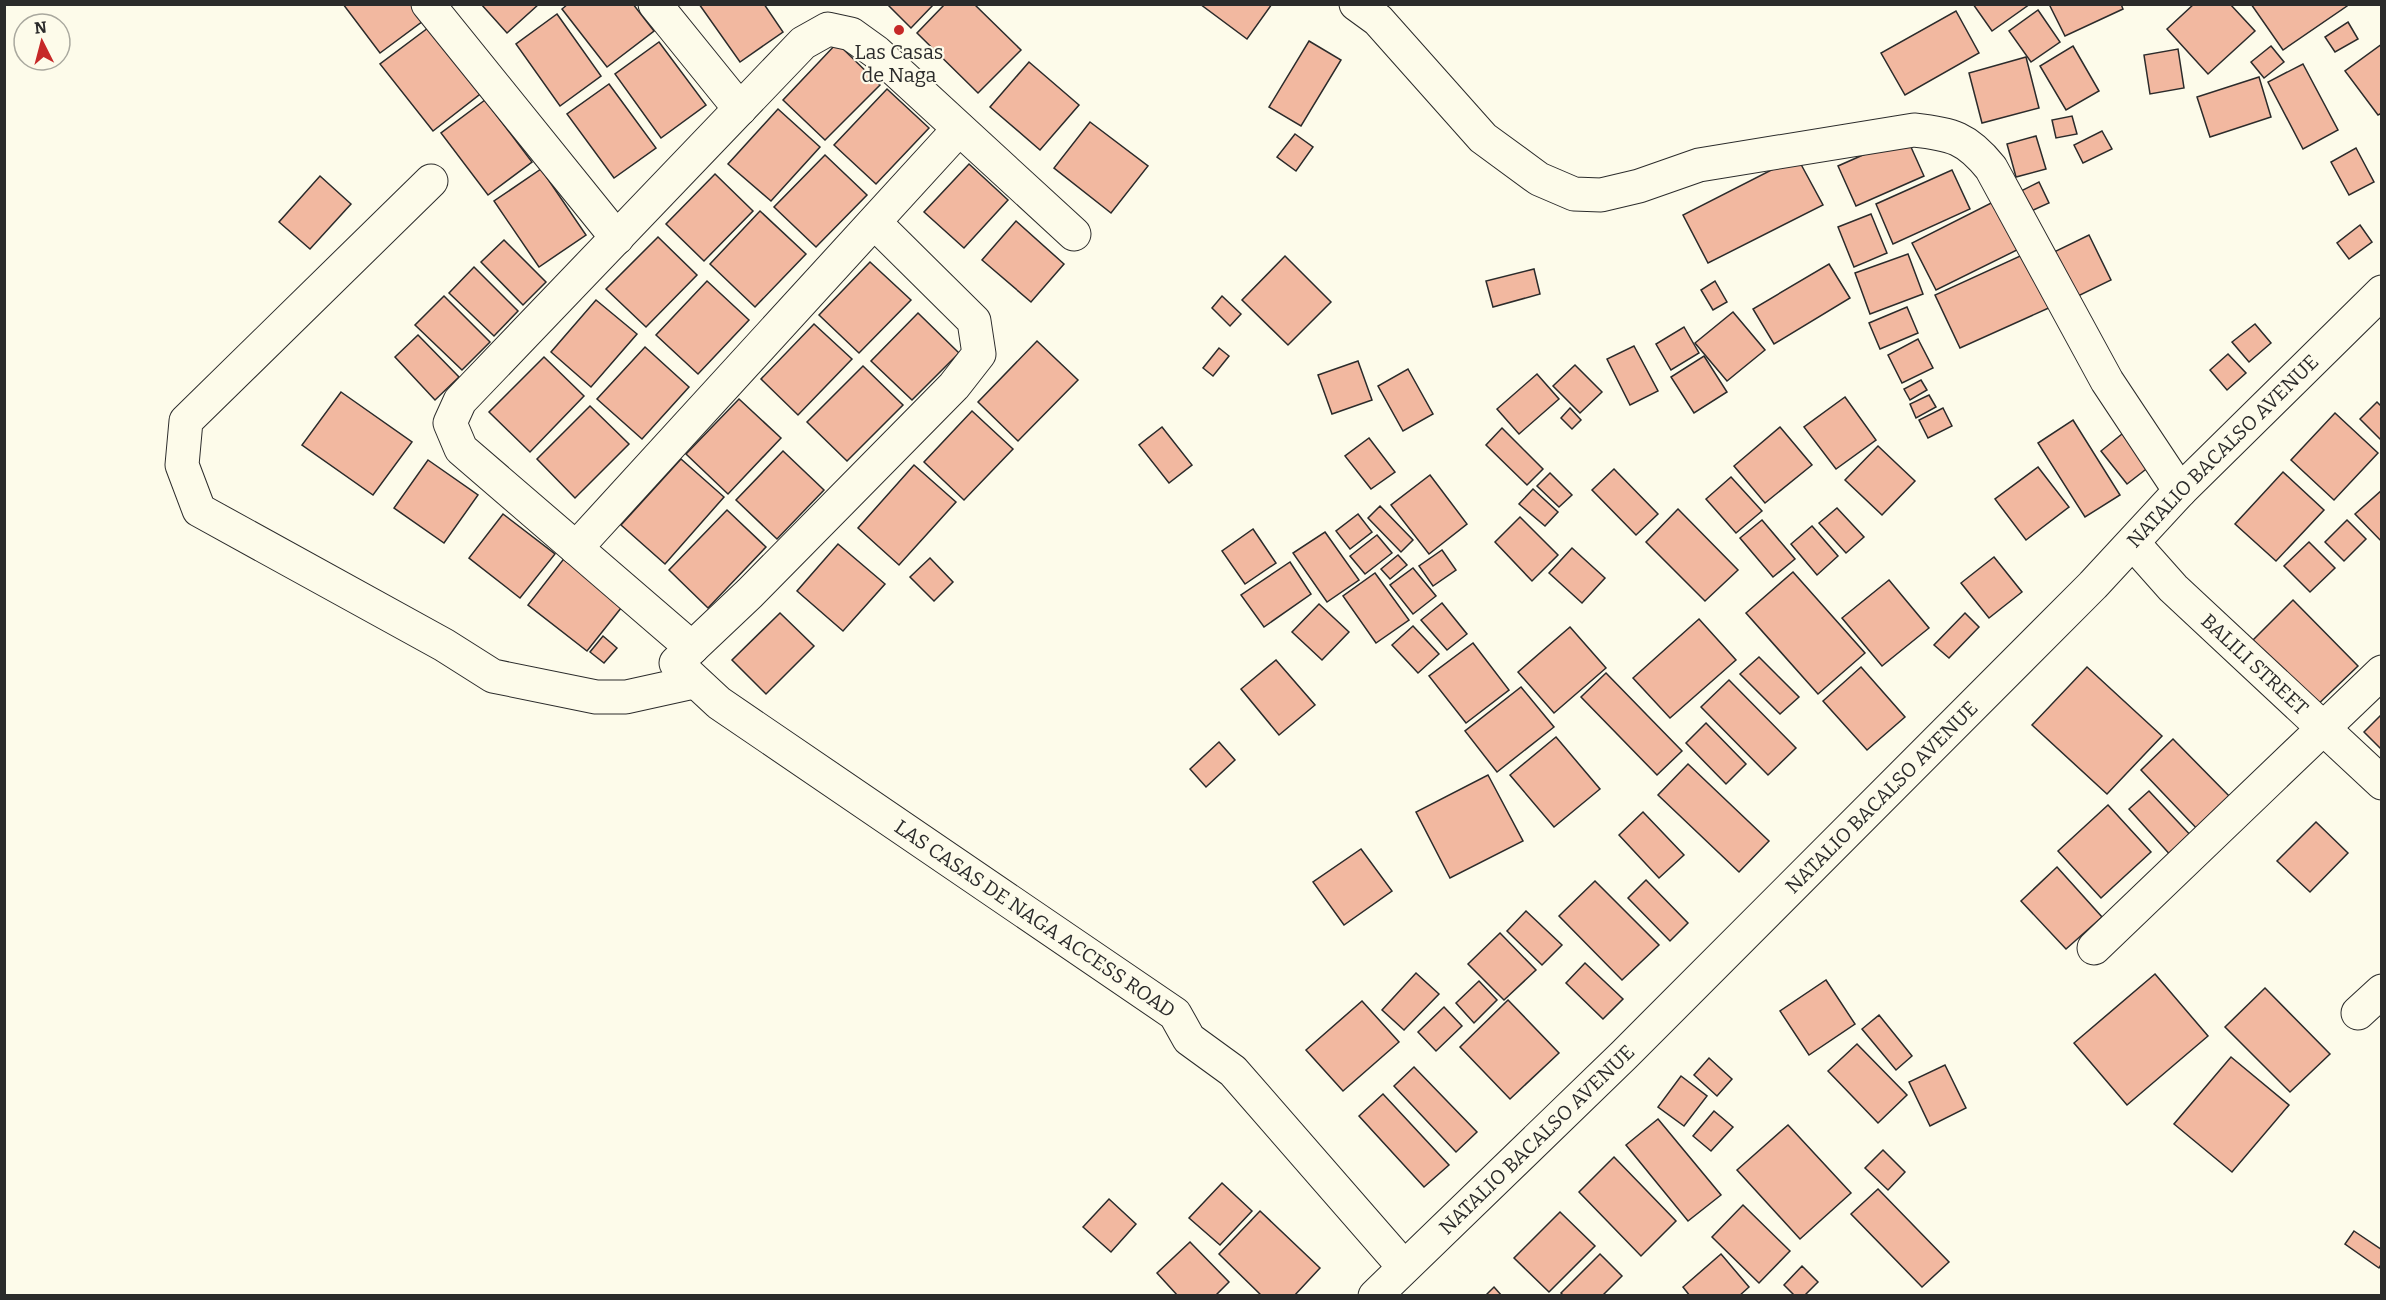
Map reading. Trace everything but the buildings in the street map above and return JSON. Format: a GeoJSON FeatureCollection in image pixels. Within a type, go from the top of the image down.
{"type":"FeatureCollection","features":[{"type":"Feature","properties":{"kind":"main road"},"geometry":{"type":"LineString","coordinates":[[428,4],[617,238]]}},
{"type":"Feature","properties":{"kind":"main road"},"geometry":{"type":"LineString","coordinates":[[655,4],[740,109]]}},
{"type":"Feature","properties":{"kind":"main road"},"geometry":{"type":"LineString","coordinates":[[1356,4],[1378,20],[1483,138],[1539,180],[1574,194],[1601,195],[1639,186],[1699,165],[1914,130],[1948,134],[1975,148],[1991,168],[2107,381],[2180,491]]}},
{"type":"Feature","properties":{"kind":"main road","name":"LAS CASAS DE NAGA ACCESS ROAD"},"geometry":{"type":"LineString","coordinates":[[1074,234],[876,52],[851,34],[828,29],[803,43],[460,401],[450,423],[461,448],[576,548],[688,665],[718,703],[1175,1014],[1189,1039],[1233,1071],[1404,1267]]}},
{"type":"Feature","properties":{"kind":"main road"},"geometry":{"type":"LineString","coordinates":[[576,548],[959,129]]}},
{"type":"Feature","properties":{"kind":"main road"},"geometry":{"type":"LineString","coordinates":[[431,181],[186,422],[182,465],[199,510],[444,645],[493,676],[596,697],[626,697],[688,665],[954,386],[979,354],[974,321],[875,223]]}},
{"type":"Feature","properties":{"kind":"main road","name":"NATALIO BACALSO AVENUE"},"geometry":{"type":"LineString","coordinates":[[1375,1296],[1624,1055],[2133,543],[2180,491],[2382,292]]}},
{"type":"Feature","properties":{"kind":"main road","name":"BALILI STREET"},"geometry":{"type":"LineString","coordinates":[[2133,543],[2173,588],[2382,783]]}},
{"type":"Feature","properties":{"kind":"main road"},"geometry":{"type":"LineString","coordinates":[[2094,948],[2382,672]]}},
{"type":"Feature","properties":{"kind":"main road"},"geometry":{"type":"LineString","coordinates":[[2358,1013],[2382,991]]}},
{"type":"Feature","properties":{"kind":"place","name":"Las Casas de Naga"},"geometry":{"type":"Point","coordinates":[899,30]}}]}
